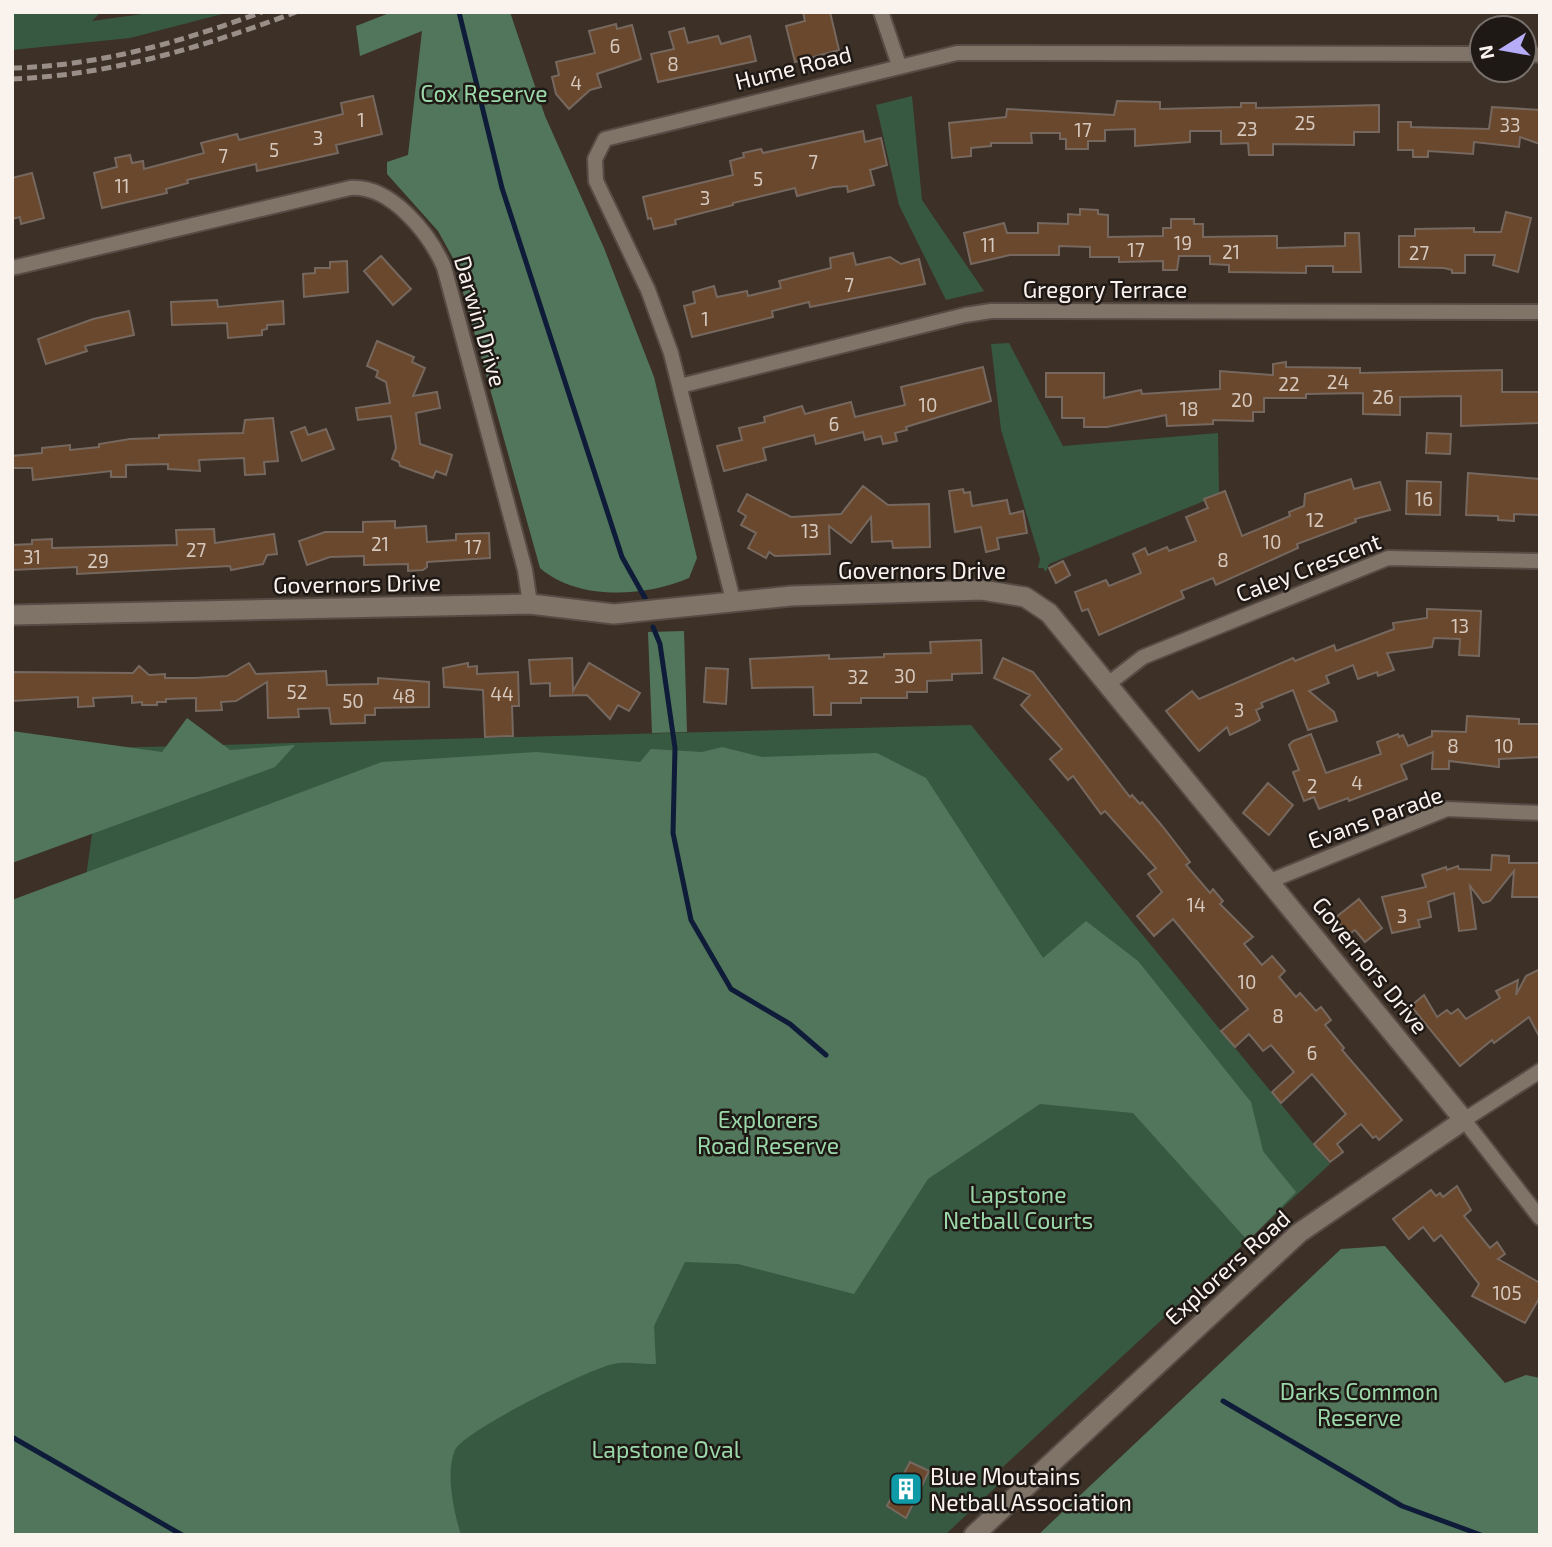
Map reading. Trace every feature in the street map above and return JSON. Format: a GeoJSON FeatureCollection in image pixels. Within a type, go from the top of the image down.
{"type":"FeatureCollection","features":[{"type":"Feature","properties":{"kind":"main road","name":"Governors Drive"},"geometry":{"type":"LineString","coordinates":[[12,615],[530,604],[614,614],[666,610],[733,600],[968,590],[1009,592],[1030,599],[1049,613],[1464,1120]]}},
{"type":"Feature","properties":{"kind":"main road","name":"Explorers Road"},"geometry":{"type":"LineString","coordinates":[[974,1535],[1298,1233],[1464,1120]]}},
{"type":"Feature","properties":{"kind":"street"},"geometry":{"type":"LineString","coordinates":[[881,12],[899,65]]}},
{"type":"Feature","properties":{"kind":"street","name":"Hume Road"},"geometry":{"type":"LineString","coordinates":[[733,600],[680,386],[652,299],[596,181],[595,159],[602,141],[612,135],[899,65],[968,52],[1468,54]]}},
{"type":"Feature","properties":{"kind":"street","name":"Darwin Drive"},"geometry":{"type":"LineString","coordinates":[[12,268],[347,189],[364,188],[384,198],[416,224],[444,267],[525,570],[530,604]]}},
{"type":"Feature","properties":{"kind":"street","name":"Gregory Terrace"},"geometry":{"type":"LineString","coordinates":[[680,386],[965,315],[991,311],[1540,312]]}},
{"type":"Feature","properties":{"kind":"street","name":"Caley Crescent"},"geometry":{"type":"LineString","coordinates":[[1108,684],[1143,657],[1388,558],[1540,561]]}},
{"type":"Feature","properties":{"kind":"street","name":"Evans Parade"},"geometry":{"type":"LineString","coordinates":[[1270,881],[1447,809],[1540,813]]}},
{"type":"Feature","properties":{"kind":"street","name":"Explorers Road"},"geometry":{"type":"LineString","coordinates":[[1464,1120],[1540,1071]]}},
{"type":"Feature","properties":{"kind":"street","name":"Governors Drive"},"geometry":{"type":"LineString","coordinates":[[1464,1120],[1540,1218]]}},
{"type":"Feature","properties":{"kind":"green space"},"geometry":{"type":"Polygon","coordinates":[[[12,12],[101,12],[92,21],[157,12],[230,12],[130,38],[12,50],[12,12]]]}},
{"type":"Feature","properties":{"kind":"green space","name":"Cox Reserve"},"geometry":{"type":"Polygon","coordinates":[[[392,12],[510,12],[545,116],[604,248],[654,377],[697,558],[689,578],[633,592],[592,591],[556,579],[540,568],[454,260],[438,231],[387,174],[387,162],[408,155],[422,31],[360,56],[356,26],[392,12]]]}},
{"type":"Feature","properties":{"kind":"green space"},"geometry":{"type":"Polygon","coordinates":[[[912,96],[922,200],[984,291],[946,300],[899,205],[876,105],[912,96]]]}},
{"type":"Feature","properties":{"kind":"green space"},"geometry":{"type":"Polygon","coordinates":[[[1009,343],[1063,446],[1218,433],[1219,495],[1049,564],[1046,572],[1043,568],[1038,568],[1040,559],[1001,430],[991,344],[1009,343]]]}},
{"type":"Feature","properties":{"kind":"green space"},"geometry":{"type":"Polygon","coordinates":[[[684,631],[687,732],[652,733],[648,632],[684,631]]]}},
{"type":"Feature","properties":{"kind":"green space"},"geometry":{"type":"Polygon","coordinates":[[[187,718],[230,750],[295,745],[275,767],[12,863],[12,731],[162,752],[187,718]]]}},
{"type":"Feature","properties":{"kind":"green space","name":"Explorers Road Reserve"},"geometry":{"type":"Polygon","coordinates":[[[971,725],[1330,1164],[992,1477],[997,1486],[945,1535],[355,1535],[52,1121],[104,748],[971,725]]]}},
{"type":"Feature","properties":{"kind":"green space","name":"Explorers Road Reserve"},"geometry":{"type":"Polygon","coordinates":[[[722,747],[762,757],[877,753],[926,778],[1043,958],[1086,921],[1138,961],[1251,1102],[1263,1151],[1296,1192],[1248,1241],[1133,1113],[1040,1104],[928,1179],[854,1294],[738,1264],[685,1262],[654,1326],[656,1364],[618,1363],[600,1368],[502,1416],[463,1441],[455,1450],[451,1481],[453,1504],[461,1535],[12,1535],[12,900],[382,762],[537,752],[640,762],[651,749],[702,752],[722,747]]]}},
{"type":"Feature","properties":{"kind":"green space","name":"Darks Common Reserve"},"geometry":{"type":"Polygon","coordinates":[[[1385,1246],[1505,1383],[1526,1375],[1540,1378],[1540,1535],[1038,1535],[1341,1249],[1385,1246]]]}},
{"type":"Feature","properties":{"kind":"building"},"geometry":{"type":"Polygon","coordinates":[[[803,12],[830,12],[839,50],[795,62],[786,26],[805,21],[803,12]]]}},
{"type":"Feature","properties":{"kind":"building"},"geometry":{"type":"Polygon","coordinates":[[[616,24],[617,29],[632,25],[641,59],[597,74],[601,87],[590,90],[569,109],[556,94],[552,77],[559,75],[556,62],[595,53],[589,31],[616,24]]]}},
{"type":"Feature","properties":{"kind":"building"},"geometry":{"type":"Polygon","coordinates":[[[684,28],[688,43],[718,36],[721,44],[750,36],[756,61],[658,82],[651,54],[674,49],[669,32],[684,28]]]}},
{"type":"Feature","properties":{"kind":"building"},"geometry":{"type":"Polygon","coordinates":[[[373,96],[382,134],[336,145],[338,153],[257,171],[256,164],[187,180],[188,183],[166,189],[167,193],[102,208],[94,173],[117,167],[115,158],[130,155],[132,163],[143,161],[144,169],[204,153],[201,143],[237,134],[239,140],[343,114],[341,103],[373,96]]]}},
{"type":"Feature","properties":{"kind":"building"},"geometry":{"type":"Polygon","coordinates":[[[1117,101],[1160,102],[1160,109],[1241,107],[1241,103],[1256,103],[1256,108],[1379,105],[1379,132],[1354,132],[1354,145],[1273,144],[1273,155],[1249,155],[1248,143],[1221,144],[1221,131],[1190,131],[1190,142],[1135,146],[1135,129],[1105,130],[1105,141],[1088,141],[1088,149],[1066,149],[1066,139],[1060,139],[1060,133],[1031,133],[1032,143],[991,143],[991,146],[971,148],[971,156],[952,158],[949,123],[1006,117],[1007,109],[1114,115],[1117,101]]]}},
{"type":"Feature","properties":{"kind":"building"},"geometry":{"type":"Polygon","coordinates":[[[1492,107],[1540,110],[1540,144],[1520,137],[1519,147],[1474,142],[1473,154],[1428,151],[1428,157],[1413,157],[1413,150],[1398,150],[1398,122],[1411,122],[1411,127],[1489,129],[1492,107]]]}},
{"type":"Feature","properties":{"kind":"building"},"geometry":{"type":"Polygon","coordinates":[[[863,131],[865,142],[881,138],[887,165],[870,170],[874,185],[848,192],[847,186],[833,187],[797,196],[795,188],[733,203],[675,220],[676,224],[654,229],[651,218],[648,219],[643,197],[733,175],[730,161],[744,157],[743,153],[761,149],[763,153],[863,131]]]}},
{"type":"Feature","properties":{"kind":"building"},"geometry":{"type":"Polygon","coordinates":[[[32,173],[44,218],[21,224],[20,217],[12,219],[12,178],[32,173]]]}},
{"type":"Feature","properties":{"kind":"building"},"geometry":{"type":"Polygon","coordinates":[[[1080,209],[1098,210],[1098,214],[1108,215],[1108,237],[1163,236],[1163,228],[1171,228],[1171,219],[1194,219],[1194,224],[1203,224],[1203,237],[1277,236],[1277,248],[1345,246],[1345,233],[1359,233],[1361,272],[1333,272],[1333,266],[1306,266],[1306,273],[1229,272],[1229,265],[1210,264],[1210,256],[1179,256],[1177,270],[1163,270],[1163,261],[1119,262],[1119,257],[1090,257],[1090,247],[1059,246],[1059,255],[1010,255],[971,264],[964,233],[1004,223],[1007,233],[1038,233],[1038,223],[1068,224],[1068,214],[1080,215],[1080,209]]]}},
{"type":"Feature","properties":{"kind":"building"},"geometry":{"type":"Polygon","coordinates":[[[1506,212],[1531,218],[1518,272],[1493,265],[1495,255],[1465,255],[1465,273],[1452,273],[1452,270],[1444,268],[1399,267],[1399,236],[1415,236],[1415,229],[1474,228],[1474,232],[1501,232],[1506,212]]]}},
{"type":"Feature","properties":{"kind":"building"},"geometry":{"type":"Polygon","coordinates":[[[853,253],[856,265],[890,257],[901,264],[919,259],[925,284],[810,307],[809,302],[772,311],[773,317],[692,337],[684,306],[695,303],[693,292],[714,286],[717,297],[747,291],[748,296],[781,288],[779,281],[831,268],[830,258],[853,253]]]}},
{"type":"Feature","properties":{"kind":"building"},"geometry":{"type":"Polygon","coordinates":[[[381,256],[411,289],[393,305],[364,271],[381,256]]]}},
{"type":"Feature","properties":{"kind":"building"},"geometry":{"type":"Polygon","coordinates":[[[347,261],[348,292],[304,297],[303,274],[315,273],[315,268],[330,268],[330,262],[347,261]]]}},
{"type":"Feature","properties":{"kind":"building"},"geometry":{"type":"Polygon","coordinates":[[[217,300],[218,307],[283,301],[284,324],[267,325],[267,329],[262,330],[262,335],[228,338],[227,323],[172,325],[171,302],[217,300]]]}},
{"type":"Feature","properties":{"kind":"building"},"geometry":{"type":"Polygon","coordinates":[[[129,311],[134,335],[85,346],[87,351],[46,364],[38,339],[93,319],[129,311]]]}},
{"type":"Feature","properties":{"kind":"building"},"geometry":{"type":"Polygon","coordinates":[[[377,341],[414,357],[412,362],[425,368],[413,396],[437,392],[440,408],[416,413],[420,444],[452,455],[446,475],[436,471],[433,478],[400,466],[399,462],[392,459],[396,448],[391,416],[358,420],[356,408],[390,403],[386,382],[376,377],[378,371],[367,366],[377,341]]]}},
{"type":"Feature","properties":{"kind":"building"},"geometry":{"type":"Polygon","coordinates":[[[1286,362],[1286,367],[1360,368],[1360,373],[1502,370],[1502,392],[1540,392],[1540,423],[1461,426],[1461,396],[1400,397],[1400,415],[1363,414],[1363,393],[1306,394],[1306,398],[1264,398],[1264,412],[1253,412],[1253,421],[1213,420],[1213,424],[1167,426],[1166,415],[1107,427],[1084,427],[1084,418],[1062,418],[1062,397],[1046,397],[1046,373],[1104,373],[1104,398],[1141,390],[1142,394],[1220,389],[1220,371],[1273,375],[1273,364],[1286,362]]]}},
{"type":"Feature","properties":{"kind":"building"},"geometry":{"type":"Polygon","coordinates":[[[983,367],[991,401],[906,427],[907,430],[895,433],[897,441],[883,444],[881,436],[865,440],[863,432],[816,444],[814,435],[763,448],[766,460],[724,471],[717,446],[742,440],[739,428],[765,422],[764,417],[802,406],[805,414],[851,402],[855,417],[905,405],[901,387],[983,367]]]}},
{"type":"Feature","properties":{"kind":"building"},"geometry":{"type":"Polygon","coordinates":[[[273,418],[278,461],[264,462],[265,474],[245,475],[244,458],[199,460],[200,471],[168,469],[168,464],[126,465],[126,477],[111,477],[111,471],[33,480],[32,468],[12,468],[12,456],[42,453],[42,448],[70,445],[70,450],[99,447],[99,444],[130,439],[159,438],[159,435],[243,433],[245,420],[273,418]]]}},
{"type":"Feature","properties":{"kind":"building"},"geometry":{"type":"Polygon","coordinates":[[[305,427],[308,435],[326,429],[334,449],[302,461],[291,432],[305,427]]]}},
{"type":"Feature","properties":{"kind":"building"},"geometry":{"type":"Polygon","coordinates":[[[1427,433],[1451,434],[1450,454],[1426,453],[1427,433]]]}},
{"type":"Feature","properties":{"kind":"building"},"geometry":{"type":"Polygon","coordinates":[[[1468,473],[1540,479],[1540,515],[1514,514],[1514,521],[1498,520],[1498,516],[1466,515],[1468,473]]]}},
{"type":"Feature","properties":{"kind":"building"},"geometry":{"type":"Polygon","coordinates":[[[1351,479],[1354,489],[1380,482],[1390,510],[1355,519],[1356,522],[1297,544],[1298,548],[1216,585],[1213,578],[1181,591],[1184,598],[1099,635],[1088,609],[1082,611],[1075,592],[1106,580],[1109,586],[1141,573],[1133,554],[1145,548],[1148,555],[1167,547],[1169,551],[1196,541],[1186,517],[1208,508],[1204,499],[1225,491],[1242,536],[1290,516],[1289,512],[1304,506],[1305,494],[1351,479]]]}},
{"type":"Feature","properties":{"kind":"building"},"geometry":{"type":"Polygon","coordinates":[[[1407,481],[1441,482],[1440,515],[1406,514],[1407,481]]]}},
{"type":"Feature","properties":{"kind":"building"},"geometry":{"type":"Polygon","coordinates":[[[863,486],[888,505],[929,504],[930,547],[893,548],[892,541],[872,542],[871,517],[851,543],[829,526],[830,554],[775,556],[769,552],[766,558],[748,548],[756,533],[741,525],[746,516],[738,511],[747,494],[791,517],[841,514],[863,486]]]}},
{"type":"Feature","properties":{"kind":"building"},"geometry":{"type":"Polygon","coordinates":[[[963,489],[964,493],[970,492],[972,506],[1007,500],[1010,514],[1023,511],[1027,533],[997,538],[999,549],[986,552],[981,527],[955,532],[949,491],[963,489]]]}},
{"type":"Feature","properties":{"kind":"building"},"geometry":{"type":"Polygon","coordinates":[[[395,521],[395,528],[426,526],[427,542],[456,540],[456,534],[489,533],[490,558],[427,562],[427,567],[423,570],[408,571],[408,564],[364,565],[364,556],[330,557],[307,565],[299,541],[325,532],[363,532],[363,522],[395,521]]]}},
{"type":"Feature","properties":{"kind":"building"},"geometry":{"type":"Polygon","coordinates":[[[214,529],[215,543],[274,534],[277,554],[267,555],[263,564],[231,570],[230,566],[77,574],[77,567],[12,570],[12,545],[32,544],[32,540],[52,539],[52,548],[177,545],[176,530],[214,529]]]}},
{"type":"Feature","properties":{"kind":"building"},"geometry":{"type":"Polygon","coordinates":[[[1063,561],[1070,575],[1056,583],[1049,568],[1063,561]]]}},
{"type":"Feature","properties":{"kind":"building"},"geometry":{"type":"Polygon","coordinates":[[[1427,609],[1481,611],[1479,656],[1459,655],[1460,639],[1434,638],[1432,647],[1387,653],[1394,670],[1378,676],[1377,672],[1358,679],[1353,665],[1326,676],[1329,683],[1309,691],[1334,712],[1337,721],[1308,730],[1293,690],[1261,703],[1263,707],[1256,710],[1260,720],[1230,735],[1227,727],[1199,751],[1166,711],[1192,691],[1199,699],[1293,658],[1295,661],[1334,645],[1336,651],[1394,629],[1393,623],[1427,618],[1427,609]]]}},
{"type":"Feature","properties":{"kind":"building"},"geometry":{"type":"Polygon","coordinates":[[[981,640],[982,673],[952,674],[952,680],[927,681],[927,692],[907,692],[907,698],[861,698],[861,703],[831,703],[831,715],[814,715],[813,687],[752,688],[750,659],[829,655],[829,659],[884,657],[884,654],[931,653],[930,642],[981,640]]]}},
{"type":"Feature","properties":{"kind":"building"},"geometry":{"type":"Polygon","coordinates":[[[572,658],[573,691],[589,663],[640,693],[629,711],[618,705],[610,719],[587,695],[550,696],[550,683],[531,684],[529,660],[572,658]]]}},
{"type":"Feature","properties":{"kind":"building"},"geometry":{"type":"Polygon","coordinates":[[[1003,658],[1033,672],[1130,797],[1132,795],[1140,804],[1142,802],[1163,827],[1190,862],[1186,865],[1210,893],[1213,889],[1223,901],[1220,904],[1253,937],[1244,944],[1262,965],[1272,956],[1285,971],[1279,977],[1296,997],[1300,993],[1316,1011],[1321,1007],[1331,1020],[1325,1025],[1344,1048],[1342,1050],[1402,1120],[1379,1140],[1376,1136],[1373,1138],[1361,1124],[1337,1144],[1343,1152],[1330,1162],[1314,1144],[1346,1114],[1312,1074],[1281,1103],[1272,1092],[1294,1072],[1271,1045],[1263,1051],[1249,1034],[1235,1047],[1221,1031],[1248,1009],[1173,919],[1154,936],[1137,916],[1162,892],[1148,874],[1156,868],[1105,811],[1101,814],[1073,776],[1068,780],[1050,759],[1062,749],[1021,705],[1030,695],[994,678],[1003,658]]]}},
{"type":"Feature","properties":{"kind":"building"},"geometry":{"type":"Polygon","coordinates":[[[249,663],[256,674],[326,671],[327,685],[378,684],[378,678],[429,682],[429,707],[375,708],[375,715],[365,715],[365,723],[331,724],[329,708],[298,709],[299,717],[268,718],[267,682],[236,701],[221,702],[222,710],[196,711],[196,698],[166,699],[166,702],[157,702],[157,705],[142,705],[142,702],[132,703],[132,696],[93,698],[94,706],[78,707],[78,697],[12,701],[12,672],[133,673],[139,666],[149,675],[195,678],[227,676],[249,663]]]}},
{"type":"Feature","properties":{"kind":"building"},"geometry":{"type":"Polygon","coordinates":[[[468,663],[468,667],[477,666],[477,674],[518,672],[519,706],[512,706],[513,736],[485,737],[483,690],[444,687],[443,668],[468,663]]]}},
{"type":"Feature","properties":{"kind":"building"},"geometry":{"type":"Polygon","coordinates":[[[706,668],[728,669],[726,704],[704,702],[706,668]]]}},
{"type":"Feature","properties":{"kind":"building"},"geometry":{"type":"Polygon","coordinates":[[[1467,716],[1519,719],[1519,724],[1540,724],[1540,757],[1499,759],[1499,767],[1449,761],[1449,769],[1432,769],[1433,752],[1401,765],[1407,779],[1349,801],[1348,798],[1319,809],[1314,797],[1304,801],[1293,772],[1299,770],[1289,745],[1293,741],[1311,734],[1326,773],[1381,754],[1377,742],[1398,734],[1399,737],[1403,735],[1408,746],[1432,736],[1432,731],[1466,732],[1467,716]]]}},
{"type":"Feature","properties":{"kind":"building"},"geometry":{"type":"Polygon","coordinates":[[[1268,783],[1293,805],[1269,835],[1243,813],[1268,783]]]}},
{"type":"Feature","properties":{"kind":"building"},"geometry":{"type":"Polygon","coordinates":[[[1492,855],[1509,856],[1509,863],[1540,863],[1540,897],[1512,897],[1514,871],[1490,901],[1483,903],[1470,886],[1476,929],[1459,931],[1454,893],[1428,902],[1431,917],[1418,920],[1420,927],[1392,933],[1382,897],[1426,887],[1422,875],[1446,867],[1447,870],[1458,866],[1459,869],[1491,870],[1492,855]]]}},
{"type":"Feature","properties":{"kind":"building"},"geometry":{"type":"Polygon","coordinates":[[[1359,899],[1382,928],[1365,942],[1355,930],[1348,935],[1335,918],[1359,899]]]}},
{"type":"Feature","properties":{"kind":"building"},"geometry":{"type":"Polygon","coordinates":[[[1540,969],[1540,1038],[1529,1017],[1494,1043],[1492,1040],[1460,1066],[1411,1006],[1424,995],[1437,1017],[1447,1010],[1451,1014],[1458,1009],[1466,1019],[1500,998],[1496,991],[1518,980],[1516,995],[1526,976],[1540,969]]]}},
{"type":"Feature","properties":{"kind":"building"},"geometry":{"type":"Polygon","coordinates":[[[1457,1186],[1471,1210],[1464,1216],[1490,1248],[1497,1242],[1505,1254],[1498,1259],[1540,1283],[1540,1297],[1525,1323],[1472,1296],[1479,1284],[1441,1235],[1434,1241],[1423,1227],[1409,1239],[1393,1219],[1431,1190],[1436,1196],[1440,1193],[1443,1197],[1457,1186]]]}},
{"type":"Feature","properties":{"kind":"building","name":"Blue Moutains Netball Association"},"geometry":{"type":"Polygon","coordinates":[[[910,1462],[929,1471],[906,1518],[887,1506],[910,1462]]]}},
{"type":"Feature","properties":{"kind":"waterway"},"geometry":{"type":"LineString","coordinates":[[459,12],[502,188],[622,557],[645,598]]}},
{"type":"Feature","properties":{"kind":"waterway"},"geometry":{"type":"LineString","coordinates":[[653,627],[660,644],[675,748],[673,833],[691,920],[731,989],[790,1024],[826,1055]]}},
{"type":"Feature","properties":{"kind":"waterway"},"geometry":{"type":"LineString","coordinates":[[1223,1401],[1402,1506],[1481,1535]]}},
{"type":"Feature","properties":{"kind":"waterway"},"geometry":{"type":"LineString","coordinates":[[12,1437],[182,1535]]}},
{"type":"Feature","properties":{"kind":"railway"},"geometry":{"type":"LineString","coordinates":[[12,68],[76,63],[108,57],[201,33],[262,12]]}},
{"type":"Feature","properties":{"kind":"railway"},"geometry":{"type":"LineString","coordinates":[[12,79],[85,72],[157,57],[226,37],[296,12]]}},
{"type":"Feature","properties":{"kind":"place","name":"Blue Moutains Netball Association"},"geometry":{"type":"Point","coordinates":[906,1489]}},
{"type":"Feature","properties":{"kind":"park label","name":"Lapstone Netball Courts"},"geometry":{"type":"Point","coordinates":[1018,1207]}},
{"type":"Feature","properties":{"kind":"park label","name":"Lapstone Oval"},"geometry":{"type":"Point","coordinates":[666,1449]}}]}
